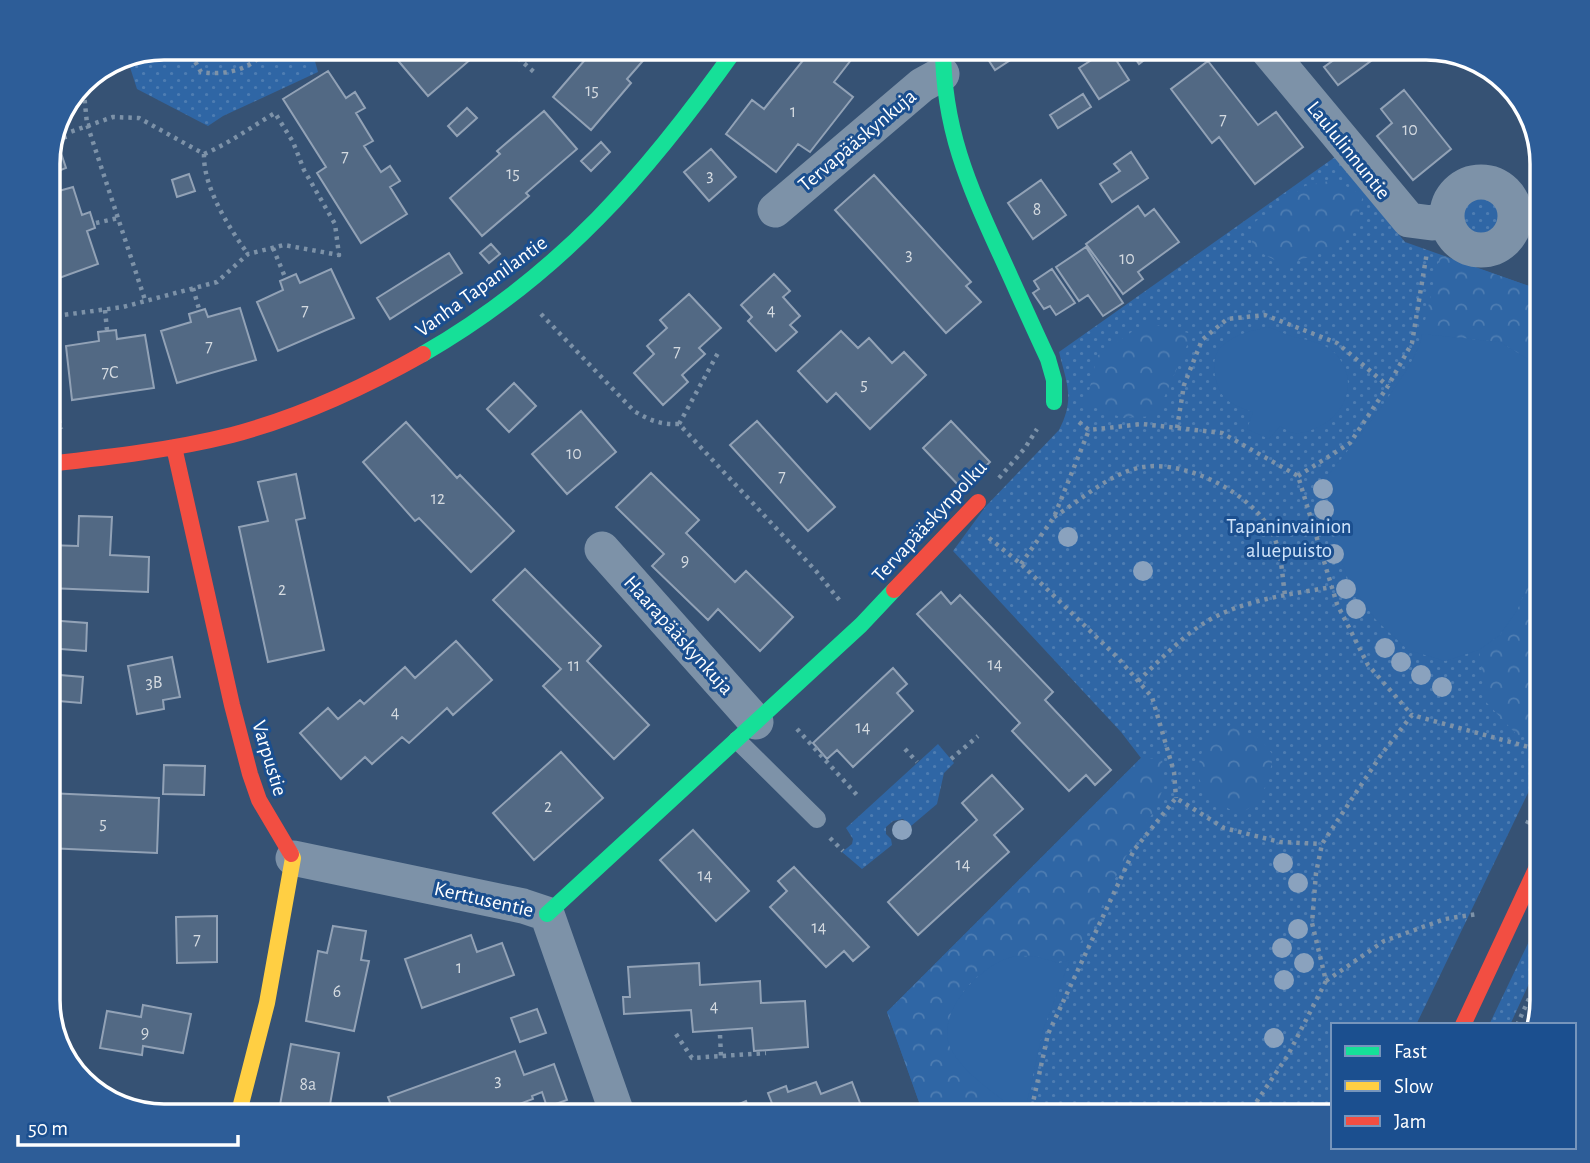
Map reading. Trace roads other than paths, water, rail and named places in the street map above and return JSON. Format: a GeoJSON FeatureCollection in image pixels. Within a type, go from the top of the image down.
{"type":"FeatureCollection","features":[{"type":"Feature","properties":{"kind":"street","name":"Vanha Tapanilantie"},"geometry":{"type":"LineString","coordinates":[[60,462],[174,447],[254,429],[346,395],[400,368],[475,323],[573,245],[623,195],[697,104],[728,60]]}},
{"type":"Feature","properties":{"kind":"street","name":"Laululinnuntie"},"geometry":{"type":"LineString","coordinates":[[1276,60],[1409,220],[1439,220]]}},
{"type":"Feature","properties":{"kind":"street","name":"Tervapääskynkuja"},"geometry":{"type":"LineString","coordinates":[[775,210],[922,85],[942,61]]}},
{"type":"Feature","properties":{"kind":"street"},"geometry":{"type":"LineString","coordinates":[[942,61],[947,113],[961,169],[1048,359],[1054,380],[1054,402]]}},
{"type":"Feature","properties":{"kind":"street","name":"Varpustie"},"geometry":{"type":"LineString","coordinates":[[174,447],[250,774],[259,800],[293,858]]}},
{"type":"Feature","properties":{"kind":"street","name":"Tervapääskynpolku"},"geometry":{"type":"LineString","coordinates":[[547,914],[861,625],[978,502]]}},
{"type":"Feature","properties":{"kind":"street","name":"Haarapääskynkuja"},"geometry":{"type":"LineString","coordinates":[[602,549],[756,722]]}},
{"type":"Feature","properties":{"kind":"street"},"geometry":{"type":"LineString","coordinates":[[241,1104],[267,1003],[293,858]]}},
{"type":"Feature","properties":{"kind":"street","name":"Kerttusentie"},"geometry":{"type":"LineString","coordinates":[[293,858],[523,906],[547,914],[614,1104]]}},
{"type":"Feature","properties":{"kind":"street"},"geometry":{"type":"LineString","coordinates":[[1465,1023],[1530,883]]}},
{"type":"Feature","properties":{"kind":"lane"},"geometry":{"type":"LineString","coordinates":[[756,722],[820,824]]}},
{"type":"Feature","properties":{"kind":"park label","name":"Tapaninvainion aluepuisto"},"geometry":{"type":"Point","coordinates":[1289,538]}}]}
